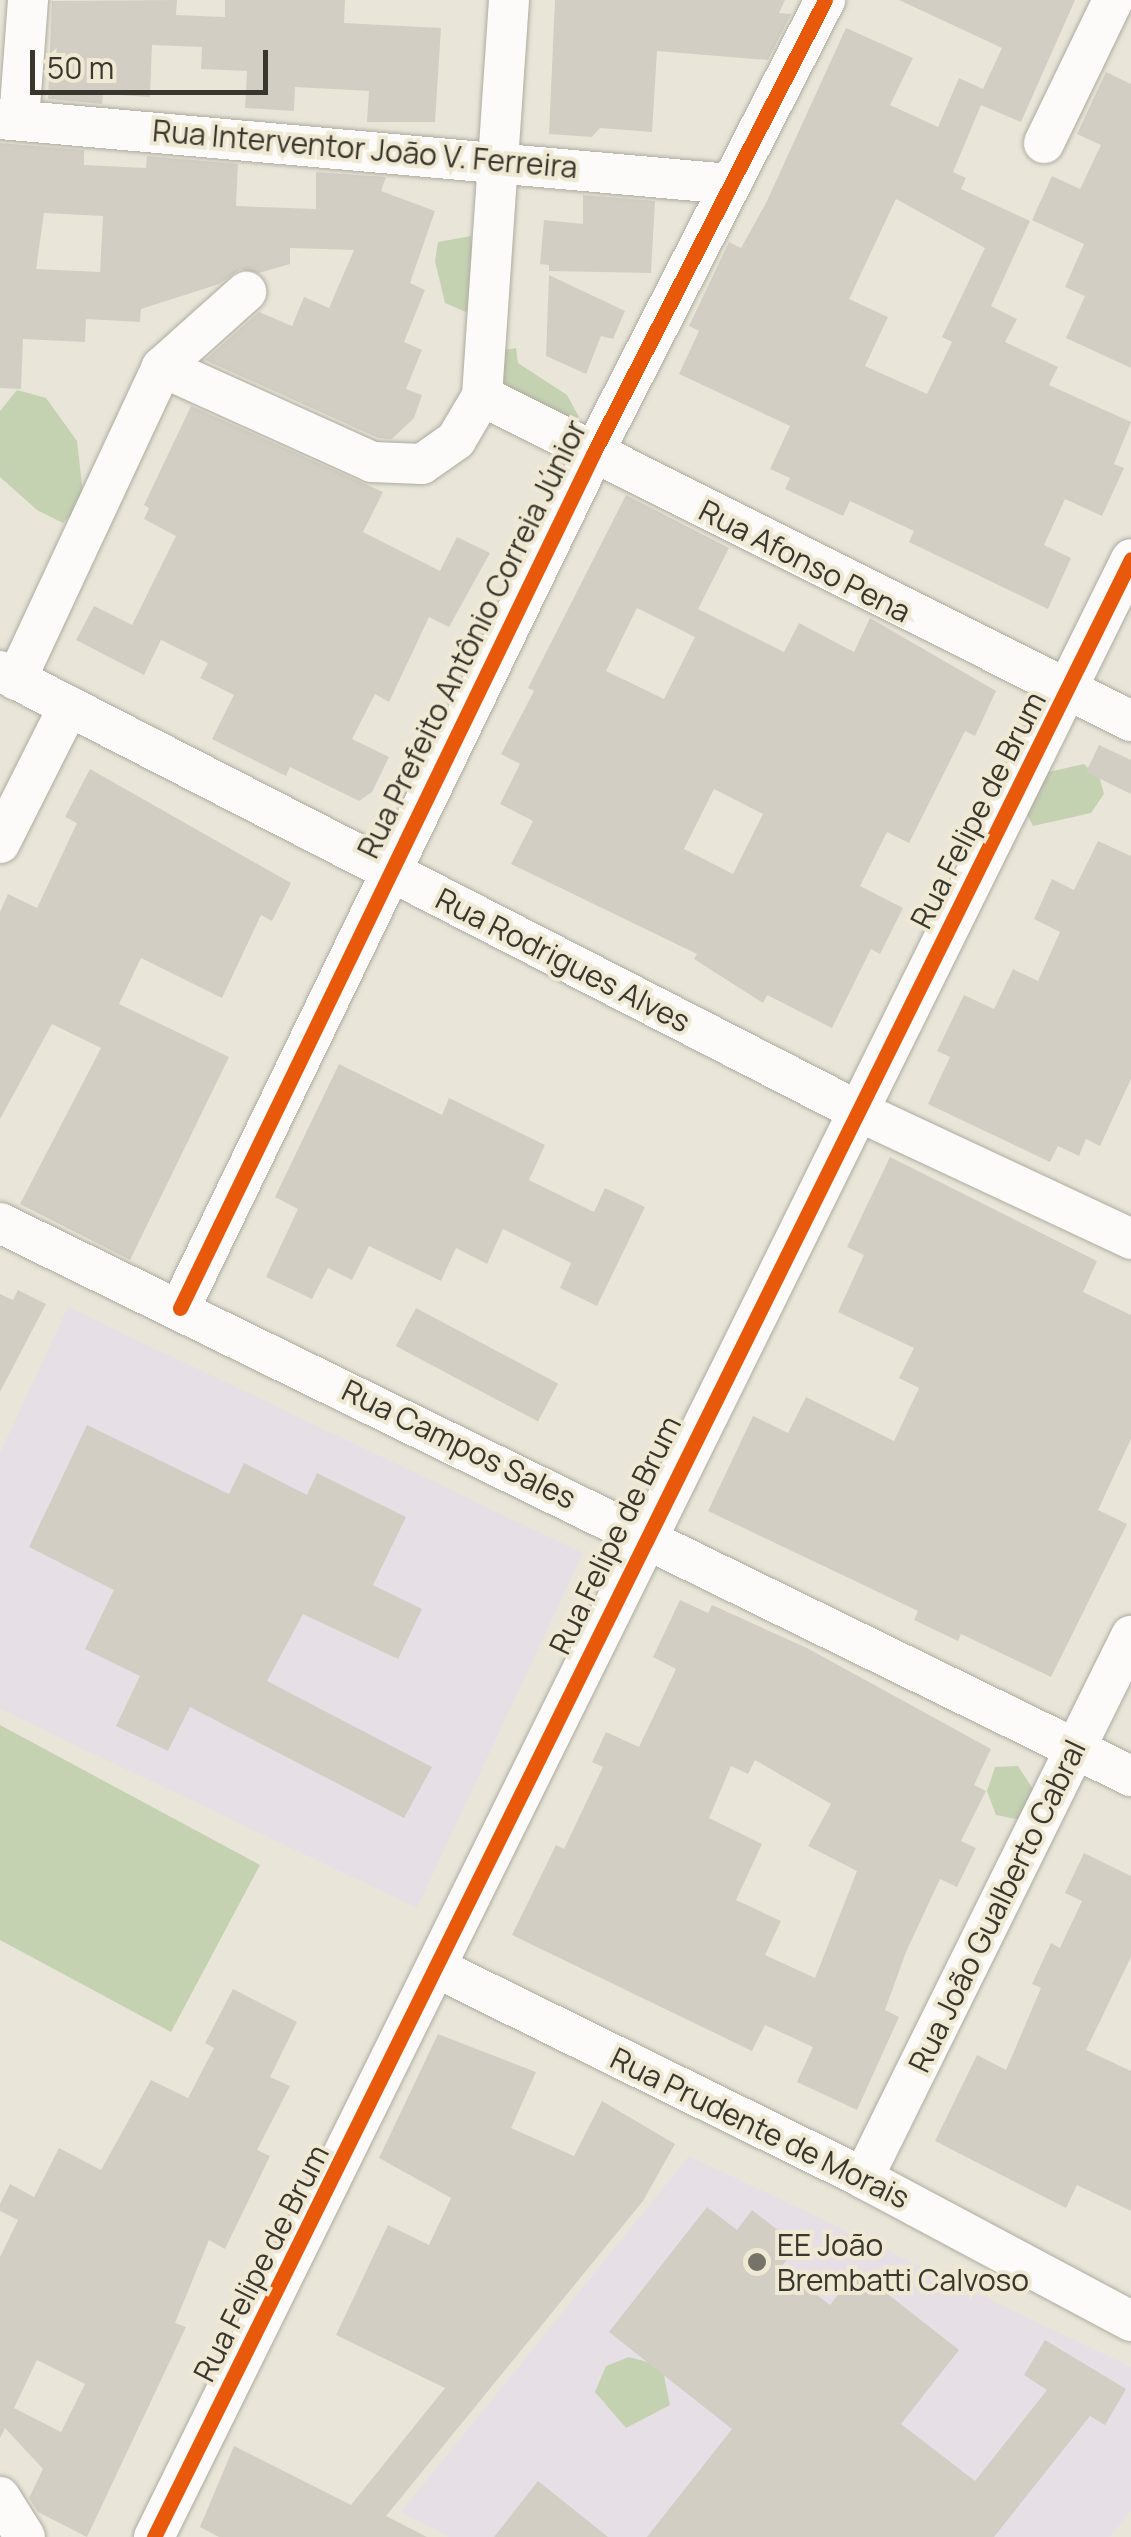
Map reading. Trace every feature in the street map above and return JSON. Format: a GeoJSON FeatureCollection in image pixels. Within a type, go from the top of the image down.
{"type":"FeatureCollection","features":[{"type":"Feature","properties":{"kind":"street"},"geometry":{"type":"LineString","coordinates":[[10,119],[28,0]]}},
{"type":"Feature","properties":{"kind":"street"},"geometry":{"type":"LineString","coordinates":[[162,367],[372,462],[422,464],[456,440],[482,396],[509,0]]}},
{"type":"Feature","properties":{"kind":"street","name":"Rua Prefeito Antônio Correia Júnior"},"geometry":{"type":"LineString","coordinates":[[180,1308],[593,454],[825,0]]}},
{"type":"Feature","properties":{"kind":"street"},"geometry":{"type":"LineString","coordinates":[[1044,142],[1115,23]]}},
{"type":"Feature","properties":{"kind":"street","name":"Rua Interventor João V. Ferreira"},"geometry":{"type":"LineString","coordinates":[[10,119],[498,159],[730,184]]}},
{"type":"Feature","properties":{"kind":"street"},"geometry":{"type":"LineString","coordinates":[[8,676],[162,367],[246,292]]}},
{"type":"Feature","properties":{"kind":"street","name":"Rua Afonso Pena"},"geometry":{"type":"LineString","coordinates":[[482,396],[1068,693],[1131,721]]}},
{"type":"Feature","properties":{"kind":"street","name":"Rua Felipe de Brum"},"geometry":{"type":"LineString","coordinates":[[154,2537],[438,1970],[645,1534],[1068,693],[1131,559]]}},
{"type":"Feature","properties":{"kind":"street","name":"Rua Rodrigues Alves"},"geometry":{"type":"LineString","coordinates":[[8,676],[856,1110],[1131,1238]]}},
{"type":"Feature","properties":{"kind":"street"},"geometry":{"type":"LineString","coordinates":[[0,843],[69,706]]}},
{"type":"Feature","properties":{"kind":"street","name":"Rua Campos Sales"},"geometry":{"type":"LineString","coordinates":[[0,1223],[645,1534],[1131,1776]]}},
{"type":"Feature","properties":{"kind":"street","name":"Rua João Gualberto Cabral"},"geometry":{"type":"LineString","coordinates":[[864,2178],[1131,1636]]}},
{"type":"Feature","properties":{"kind":"street","name":"Rua Prudente de Morais"},"geometry":{"type":"LineString","coordinates":[[438,1970],[864,2178],[1131,2321]]}},
{"type":"Feature","properties":{"kind":"street"},"geometry":{"type":"LineString","coordinates":[[0,2497],[24,2537]]}},
{"type":"Feature","properties":{"kind":"shaded area"},"geometry":{"type":"Polygon","coordinates":[[[68,1307],[583,1553],[417,1908],[0,1709],[0,1453],[68,1307]]]}},
{"type":"Feature","properties":{"kind":"shaded area","name":"EE João Brembatti Calvoso"},"geometry":{"type":"Polygon","coordinates":[[[689,2156],[1131,2367],[1131,2511],[1109,2537],[449,2537],[401,2512],[689,2156]]]}},
{"type":"Feature","properties":{"kind":"green space"},"geometry":{"type":"Polygon","coordinates":[[[471,236],[478,295],[466,312],[445,303],[435,261],[438,242],[471,236]]]}},
{"type":"Feature","properties":{"kind":"green space"},"geometry":{"type":"Polygon","coordinates":[[[516,348],[518,363],[567,395],[579,417],[553,423],[519,407],[501,377],[505,350],[516,348]]]}},
{"type":"Feature","properties":{"kind":"green space"},"geometry":{"type":"Polygon","coordinates":[[[17,390],[46,398],[77,441],[84,502],[63,523],[37,510],[0,477],[0,411],[17,390]]]}},
{"type":"Feature","properties":{"kind":"green space"},"geometry":{"type":"Polygon","coordinates":[[[1084,764],[1100,779],[1104,794],[1091,813],[1033,826],[1020,800],[1044,773],[1084,764]]]}},
{"type":"Feature","properties":{"kind":"green space"},"geometry":{"type":"Polygon","coordinates":[[[0,1725],[260,1865],[171,2032],[0,1940],[0,1725]]]}},
{"type":"Feature","properties":{"kind":"green space"},"geometry":{"type":"Polygon","coordinates":[[[1018,1766],[1038,1797],[1025,1821],[996,1815],[987,1791],[995,1767],[1018,1766]]]}},
{"type":"Feature","properties":{"kind":"green space"},"geometry":{"type":"Polygon","coordinates":[[[629,2357],[662,2366],[670,2405],[626,2428],[595,2392],[606,2366],[629,2357]]]}},
{"type":"Feature","properties":{"kind":"building"},"geometry":{"type":"Polygon","coordinates":[[[177,0],[176,15],[225,17],[225,0],[345,0],[344,23],[441,28],[435,122],[367,122],[369,91],[295,87],[294,111],[245,108],[247,71],[201,69],[202,47],[152,45],[150,97],[103,94],[102,104],[48,99],[52,1],[177,0]]]}},
{"type":"Feature","properties":{"kind":"building"},"geometry":{"type":"Polygon","coordinates":[[[555,0],[785,0],[779,13],[791,14],[768,60],[657,51],[652,132],[600,128],[592,137],[549,134],[555,0]]]}},
{"type":"Feature","properties":{"kind":"building"},"geometry":{"type":"Polygon","coordinates":[[[899,0],[1075,0],[1021,122],[981,105],[953,172],[966,178],[961,189],[1030,221],[991,306],[1017,319],[1005,342],[1058,367],[1049,385],[1131,422],[1114,464],[1124,468],[1102,516],[1065,499],[1044,545],[1071,558],[1048,609],[909,542],[914,531],[850,501],[843,516],[785,489],[790,478],[770,469],[790,426],[679,374],[699,331],[689,326],[729,242],[741,248],[766,203],[846,28],[913,58],[890,105],[938,127],[959,78],[983,89],[1002,48],[899,0]],[[896,199],[849,299],[888,317],[865,366],[927,394],[952,342],[942,337],[985,248],[896,199]]]}},
{"type":"Feature","properties":{"kind":"building"},"geometry":{"type":"Polygon","coordinates":[[[1106,72],[1131,84],[1131,368],[1066,338],[1085,296],[1065,287],[1084,244],[1032,220],[1052,176],[1080,189],[1101,145],[1077,134],[1106,72]]]}},
{"type":"Feature","properties":{"kind":"building"},"geometry":{"type":"Polygon","coordinates":[[[0,143],[84,150],[84,165],[146,168],[147,156],[238,164],[236,206],[316,209],[316,172],[386,177],[381,191],[435,211],[410,283],[425,290],[404,342],[422,350],[406,389],[422,395],[414,418],[392,439],[378,438],[205,360],[259,312],[292,326],[304,297],[329,308],[354,250],[290,248],[290,264],[259,273],[240,269],[219,284],[141,309],[140,322],[86,319],[85,342],[23,339],[21,389],[0,388],[0,143]],[[44,213],[36,269],[100,272],[103,216],[44,213]]]}},
{"type":"Feature","properties":{"kind":"building"},"geometry":{"type":"Polygon","coordinates":[[[583,195],[655,201],[651,273],[549,271],[549,265],[540,264],[544,220],[583,224],[583,195]]]}},
{"type":"Feature","properties":{"kind":"building"},"geometry":{"type":"Polygon","coordinates":[[[549,275],[625,311],[613,339],[601,336],[586,374],[546,356],[549,275]]]}},
{"type":"Feature","properties":{"kind":"building"},"geometry":{"type":"Polygon","coordinates":[[[191,406],[383,492],[363,532],[440,571],[457,537],[490,553],[449,627],[429,617],[389,702],[375,694],[352,739],[389,757],[372,792],[359,801],[290,767],[286,776],[212,739],[234,695],[200,678],[208,663],[161,640],[144,675],[76,640],[94,606],[132,625],[176,536],[144,519],[149,508],[144,505],[191,406]]]}},
{"type":"Feature","properties":{"kind":"building"},"geometry":{"type":"Polygon","coordinates":[[[626,495],[729,548],[698,609],[784,652],[799,623],[854,652],[870,618],[996,691],[975,736],[965,731],[909,843],[887,832],[860,886],[903,908],[880,954],[871,949],[832,1028],[767,995],[763,1003],[694,959],[697,954],[511,864],[533,821],[500,804],[520,764],[501,754],[534,691],[528,688],[626,495]],[[637,608],[606,671],[664,699],[695,637],[637,608]],[[714,789],[684,849],[733,874],[763,814],[714,789]]]}},
{"type":"Feature","properties":{"kind":"building"},"geometry":{"type":"Polygon","coordinates":[[[1099,745],[1131,760],[1131,794],[1086,772],[1099,745]]]}},
{"type":"Feature","properties":{"kind":"building"},"geometry":{"type":"Polygon","coordinates":[[[90,769],[291,883],[272,921],[261,915],[222,998],[141,958],[119,1004],[229,1057],[130,1260],[20,1204],[101,1048],[52,1024],[0,1119],[0,912],[8,894],[37,908],[77,823],[65,817],[90,769]]]}},
{"type":"Feature","properties":{"kind":"building"},"geometry":{"type":"Polygon","coordinates":[[[1098,841],[1131,856],[1131,1079],[1100,1146],[1086,1139],[1079,1156],[1058,1146],[1050,1162],[928,1104],[950,1057],[937,1051],[964,995],[994,1009],[1013,969],[1038,981],[1060,932],[1034,919],[1052,879],[1074,890],[1098,841]]]}},
{"type":"Feature","properties":{"kind":"building"},"geometry":{"type":"Polygon","coordinates":[[[339,1064],[442,1115],[449,1098],[545,1145],[529,1180],[594,1212],[605,1188],[645,1207],[597,1306],[560,1288],[571,1263],[503,1229],[487,1264],[456,1248],[441,1281],[369,1246],[352,1280],[328,1268],[312,1299],[266,1277],[298,1209],[275,1197],[339,1064]]]}},
{"type":"Feature","properties":{"kind":"building"},"geometry":{"type":"Polygon","coordinates":[[[890,1157],[1097,1261],[1083,1292],[1131,1315],[1131,1439],[1098,1510],[1127,1524],[1051,1677],[961,1634],[958,1641],[914,1620],[918,1611],[708,1511],[753,1416],[788,1433],[806,1397],[894,1441],[919,1388],[899,1378],[914,1348],[838,1312],[864,1255],[847,1247],[890,1157]]]}},
{"type":"Feature","properties":{"kind":"building"},"geometry":{"type":"Polygon","coordinates":[[[18,1290],[46,1304],[0,1392],[0,1294],[13,1300],[18,1290]]]}},
{"type":"Feature","properties":{"kind":"building"},"geometry":{"type":"Polygon","coordinates":[[[416,1308],[558,1384],[538,1422],[396,1346],[416,1308]]]}},
{"type":"Feature","properties":{"kind":"building"},"geometry":{"type":"Polygon","coordinates":[[[87,1425],[229,1494],[244,1463],[307,1495],[317,1473],[406,1517],[373,1585],[422,1609],[398,1659],[303,1614],[267,1681],[432,1767],[404,1818],[190,1707],[168,1751],[116,1726],[140,1676],[85,1649],[114,1590],[29,1547],[87,1425]]]}},
{"type":"Feature","properties":{"kind":"building"},"geometry":{"type":"Polygon","coordinates":[[[680,1600],[708,1613],[712,1605],[807,1648],[991,1749],[974,1785],[986,1791],[961,1841],[976,1848],[957,1887],[940,1879],[906,1952],[885,2010],[899,2017],[857,2110],[797,2082],[813,2047],[765,2025],[752,2051],[512,1935],[556,1845],[564,1849],[603,1767],[592,1762],[606,1732],[639,1747],[676,1669],[653,1657],[680,1600]],[[755,1760],[748,1774],[731,1766],[709,1818],[762,1844],[736,1900],[781,1921],[765,1955],[815,1978],[857,1871],[808,1846],[831,1804],[755,1760]]]}},
{"type":"Feature","properties":{"kind":"building"},"geometry":{"type":"Polygon","coordinates":[[[1084,1853],[1131,1876],[1131,1957],[1086,2050],[1131,2071],[1131,2211],[1077,2185],[1066,2208],[935,2141],[977,2055],[1006,2070],[1041,1988],[1032,1984],[1051,1943],[1060,1948],[1082,1901],[1065,1893],[1084,1853]]]}},
{"type":"Feature","properties":{"kind":"building"},"geometry":{"type":"Polygon","coordinates":[[[233,1989],[297,2022],[270,2077],[290,2086],[257,2150],[270,2156],[225,2249],[209,2240],[175,2323],[186,2327],[87,2537],[38,2512],[29,2498],[43,2469],[5,2428],[0,2438],[0,2257],[18,2220],[0,2211],[0,2204],[10,2184],[34,2197],[59,2148],[101,2170],[151,2080],[188,2098],[214,2048],[205,2043],[233,1989]],[[37,2360],[14,2408],[61,2432],[85,2384],[37,2360]]]}},
{"type":"Feature","properties":{"kind":"building"},"geometry":{"type":"Polygon","coordinates":[[[438,2034],[536,2072],[511,2128],[574,2156],[602,2101],[675,2144],[643,2201],[386,2516],[427,2537],[219,2537],[200,2527],[234,2446],[351,2505],[445,2388],[336,2335],[388,2225],[429,2245],[451,2198],[379,2158],[438,2034]]]}},
{"type":"Feature","properties":{"kind":"building"},"geometry":{"type":"Polygon","coordinates":[[[707,2207],[737,2230],[752,2210],[798,2246],[781,2267],[830,2305],[857,2270],[959,2350],[901,2424],[975,2481],[1047,2390],[1024,2375],[1045,2340],[1126,2389],[1105,2425],[1090,2416],[994,2537],[647,2537],[732,2429],[609,2332],[707,2207]]]}},
{"type":"Feature","properties":{"kind":"building"},"geometry":{"type":"Polygon","coordinates":[[[538,2481],[608,2537],[494,2537],[538,2481]]]}},
{"type":"Feature","properties":{"kind":"cycle path"},"geometry":{"type":"LineString","coordinates":[[180,1308],[593,454],[825,0]]}},
{"type":"Feature","properties":{"kind":"cycle path"},"geometry":{"type":"LineString","coordinates":[[154,2537],[1131,559]]}},
{"type":"Feature","properties":{"kind":"place","name":"EE João Brembatti Calvoso"},"geometry":{"type":"Point","coordinates":[757,2262]}}]}
